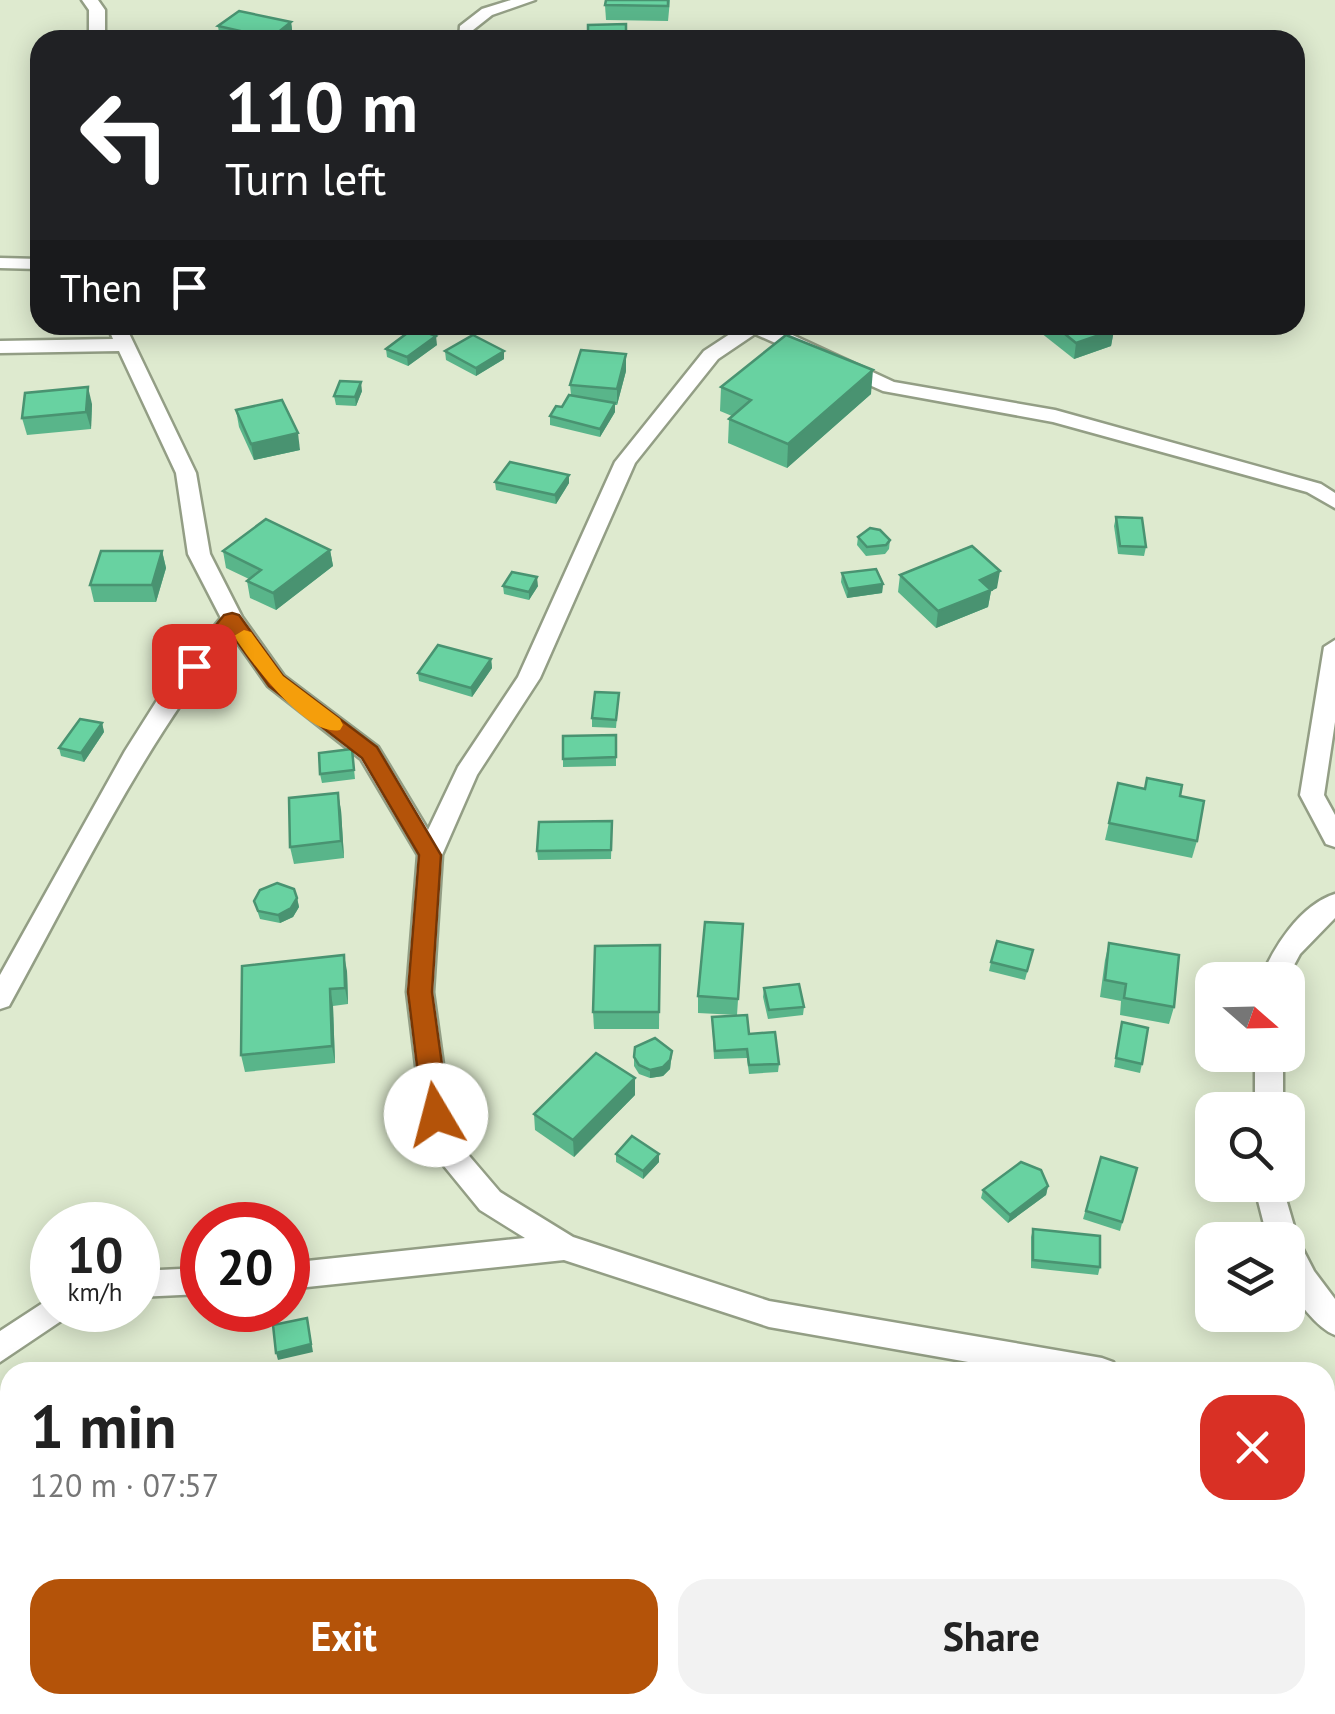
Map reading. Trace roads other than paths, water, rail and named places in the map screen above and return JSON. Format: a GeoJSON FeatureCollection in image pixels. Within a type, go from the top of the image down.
{"type":"FeatureCollection","features":[{"type":"Feature","properties":{"kind":"lane"},"geometry":{"type":"LineString","coordinates":[[90,0],[97,10],[97,30]]}},
{"type":"Feature","properties":{"kind":"lane"},"geometry":{"type":"LineString","coordinates":[[466,30],[475,19],[527,0]]}},
{"type":"Feature","properties":{"kind":"lane"},"geometry":{"type":"LineString","coordinates":[[0,262],[30,264]]}},
{"type":"Feature","properties":{"kind":"lane"},"geometry":{"type":"LineString","coordinates":[[0,347],[120,335],[186,473],[198,554],[232,619],[276,681],[370,753],[430,855]]}},
{"type":"Feature","properties":{"kind":"lane"},"geometry":{"type":"LineString","coordinates":[[736,335],[711,355],[625,462],[529,678],[466,773],[430,855],[420,992],[436,1115],[454,1158],[490,1201],[564,1247],[768,1314],[1044,1362]]}},
{"type":"Feature","properties":{"kind":"lane"},"geometry":{"type":"LineString","coordinates":[[768,335],[890,387],[1055,416],[1314,488],[1335,502]]}},
{"type":"Feature","properties":{"kind":"lane"},"geometry":{"type":"LineString","coordinates":[[0,999],[133,757],[176,689],[232,619]]}},
{"type":"Feature","properties":{"kind":"lane"},"geometry":{"type":"LineString","coordinates":[[1335,647],[1312,794],[1335,838]]}},
{"type":"Feature","properties":{"kind":"lane"},"geometry":{"type":"LineString","coordinates":[[1280,962],[1303,929],[1335,904]]}},
{"type":"Feature","properties":{"kind":"lane"},"geometry":{"type":"LineString","coordinates":[[310,1274],[564,1247]]}},
{"type":"Feature","properties":{"kind":"lane"},"geometry":{"type":"LineString","coordinates":[[1305,1283],[1335,1322]]}},
{"type":"Feature","properties":{"kind":"lane"},"geometry":{"type":"LineString","coordinates":[[0,1348],[30,1326]]}}]}
